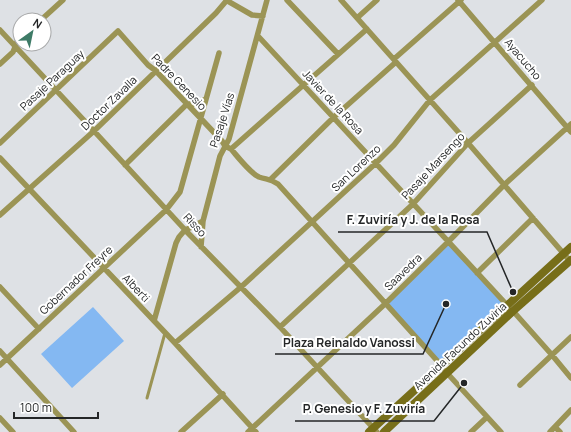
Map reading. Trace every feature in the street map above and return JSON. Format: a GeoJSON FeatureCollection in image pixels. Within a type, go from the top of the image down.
{"type":"FeatureCollection","features":[{"type":"Feature","properties":{"kind":"main road","name":"Avenida Facundo Zuviría"},"geometry":{"type":"LineString","coordinates":[[384,432],[447,373],[571,247]]}},
{"type":"Feature","properties":{"kind":"main road","name":"Avenida Facundo Zuviría"},"geometry":{"type":"LineString","coordinates":[[373,431],[441,365],[570,261]]}},
{"type":"Feature","properties":{"kind":"street"},"geometry":{"type":"LineString","coordinates":[[50,12],[64,0]]}},
{"type":"Feature","properties":{"kind":"street"},"geometry":{"type":"LineString","coordinates":[[227,0],[252,15],[263,16]]}},
{"type":"Feature","properties":{"kind":"street","name":"Doctor Zavalla"},"geometry":{"type":"LineString","coordinates":[[0,215],[94,131],[216,13],[227,0]]}},
{"type":"Feature","properties":{"kind":"street","name":"Pasaje Vías"},"geometry":{"type":"LineString","coordinates":[[201,247],[203,221],[220,156],[229,139],[267,0]]}},
{"type":"Feature","properties":{"kind":"street"},"geometry":{"type":"LineString","coordinates":[[287,0],[338,54]]}},
{"type":"Feature","properties":{"kind":"street"},"geometry":{"type":"LineString","coordinates":[[341,0],[468,142],[570,261]]}},
{"type":"Feature","properties":{"kind":"street"},"geometry":{"type":"LineString","coordinates":[[357,18],[377,0]]}},
{"type":"Feature","properties":{"kind":"street","name":"San Lorenzo"},"geometry":{"type":"LineString","coordinates":[[175,343],[241,287],[376,163],[394,145],[430,100],[542,0]]}},
{"type":"Feature","properties":{"kind":"street"},"geometry":{"type":"LineString","coordinates":[[271,179],[334,118],[460,1]]}},
{"type":"Feature","properties":{"kind":"street","name":"Ayacucho"},"geometry":{"type":"LineString","coordinates":[[460,1],[532,86],[570,128]]}},
{"type":"Feature","properties":{"kind":"street"},"geometry":{"type":"LineString","coordinates":[[231,149],[367,29]]}},
{"type":"Feature","properties":{"kind":"street","name":"Risso"},"geometry":{"type":"LineString","coordinates":[[0,30],[12,44]]}},
{"type":"Feature","properties":{"kind":"street","name":"Padre Genesio"},"geometry":{"type":"LineString","coordinates":[[118,31],[225,146]]}},
{"type":"Feature","properties":{"kind":"street","name":"Pasaje Paraguay"},"geometry":{"type":"LineString","coordinates":[[0,143],[118,31]]}},
{"type":"Feature","properties":{"kind":"street","name":"Javier de la Rosa"},"geometry":{"type":"LineString","coordinates":[[258,36],[510,308],[552,354],[571,378]]}},
{"type":"Feature","properties":{"kind":"street"},"geometry":{"type":"LineString","coordinates":[[0,64],[12,52]]}},
{"type":"Feature","properties":{"kind":"street","name":"Risso"},"geometry":{"type":"LineString","coordinates":[[20,52],[201,247],[318,367],[373,431]]}},
{"type":"Feature","properties":{"kind":"street","name":"Pasaje Vías"},"geometry":{"type":"LineString","coordinates":[[166,210],[180,192],[218,53]]}},
{"type":"Feature","properties":{"kind":"street","name":"Pasaje Marsengo"},"geometry":{"type":"LineString","coordinates":[[280,327],[413,204],[468,142],[532,86]]}},
{"type":"Feature","properties":{"kind":"street"},"geometry":{"type":"LineString","coordinates":[[126,165],[187,104],[199,103],[206,99]]}},
{"type":"Feature","properties":{"kind":"street","name":"Saavedra"},"geometry":{"type":"LineString","coordinates":[[248,432],[254,430],[386,303],[504,185],[570,128]]}},
{"type":"Feature","properties":{"kind":"street"},"geometry":{"type":"LineString","coordinates":[[225,146],[231,149],[253,173],[260,177],[271,179],[278,184],[501,432]]}},
{"type":"Feature","properties":{"kind":"street","name":"Alberti"},"geometry":{"type":"LineString","coordinates":[[0,158],[223,394],[254,430]]}},
{"type":"Feature","properties":{"kind":"street","name":"Gobernador Freyre"},"geometry":{"type":"LineString","coordinates":[[0,365],[166,210]]}},
{"type":"Feature","properties":{"kind":"street"},"geometry":{"type":"LineString","coordinates":[[477,272],[533,218]]}},
{"type":"Feature","properties":{"kind":"street"},"geometry":{"type":"LineString","coordinates":[[154,321],[176,243],[185,230],[203,221]]}},
{"type":"Feature","properties":{"kind":"street"},"geometry":{"type":"LineString","coordinates":[[0,287],[39,329]]}},
{"type":"Feature","properties":{"kind":"street"},"geometry":{"type":"LineString","coordinates":[[520,384],[571,337]]}},
{"type":"Feature","properties":{"kind":"street"},"geometry":{"type":"LineString","coordinates":[[0,351],[74,432]]}},
{"type":"Feature","properties":{"kind":"street"},"geometry":{"type":"LineString","coordinates":[[181,432],[223,394]]}},
{"type":"Feature","properties":{"kind":"street"},"geometry":{"type":"LineString","coordinates":[[550,432],[571,410]]}},
{"type":"Feature","properties":{"kind":"street"},"geometry":{"type":"LineString","coordinates":[[470,432],[487,417]]}},
{"type":"Feature","properties":{"kind":"street"},"geometry":{"type":"LineString","coordinates":[[0,418],[13,432]]}},
{"type":"Feature","properties":{"kind":"street"},"geometry":{"type":"LineString","coordinates":[[555,427],[560,432]]}},
{"type":"Feature","properties":{"kind":"lane"},"geometry":{"type":"LineString","coordinates":[[147,398],[166,333]]}},
{"type":"Feature","properties":{"kind":"shaded area"},"geometry":{"type":"Polygon","coordinates":[[[448,243],[505,305],[441,364],[386,303],[448,243]]]}},
{"type":"Feature","properties":{"kind":"shaded area"},"geometry":{"type":"Polygon","coordinates":[[[93,307],[124,341],[72,388],[41,354],[93,307]]]}},
{"type":"Feature","properties":{"kind":"place","name":"F. Zuviría y J. de la Rosa"},"geometry":{"type":"Point","coordinates":[513,292]}},
{"type":"Feature","properties":{"kind":"place","name":"Plaza Reinaldo Vanossi"},"geometry":{"type":"Point","coordinates":[446,304]}},
{"type":"Feature","properties":{"kind":"place","name":"P. Genesio y F. Zuviría"},"geometry":{"type":"Point","coordinates":[464,383]}}]}
